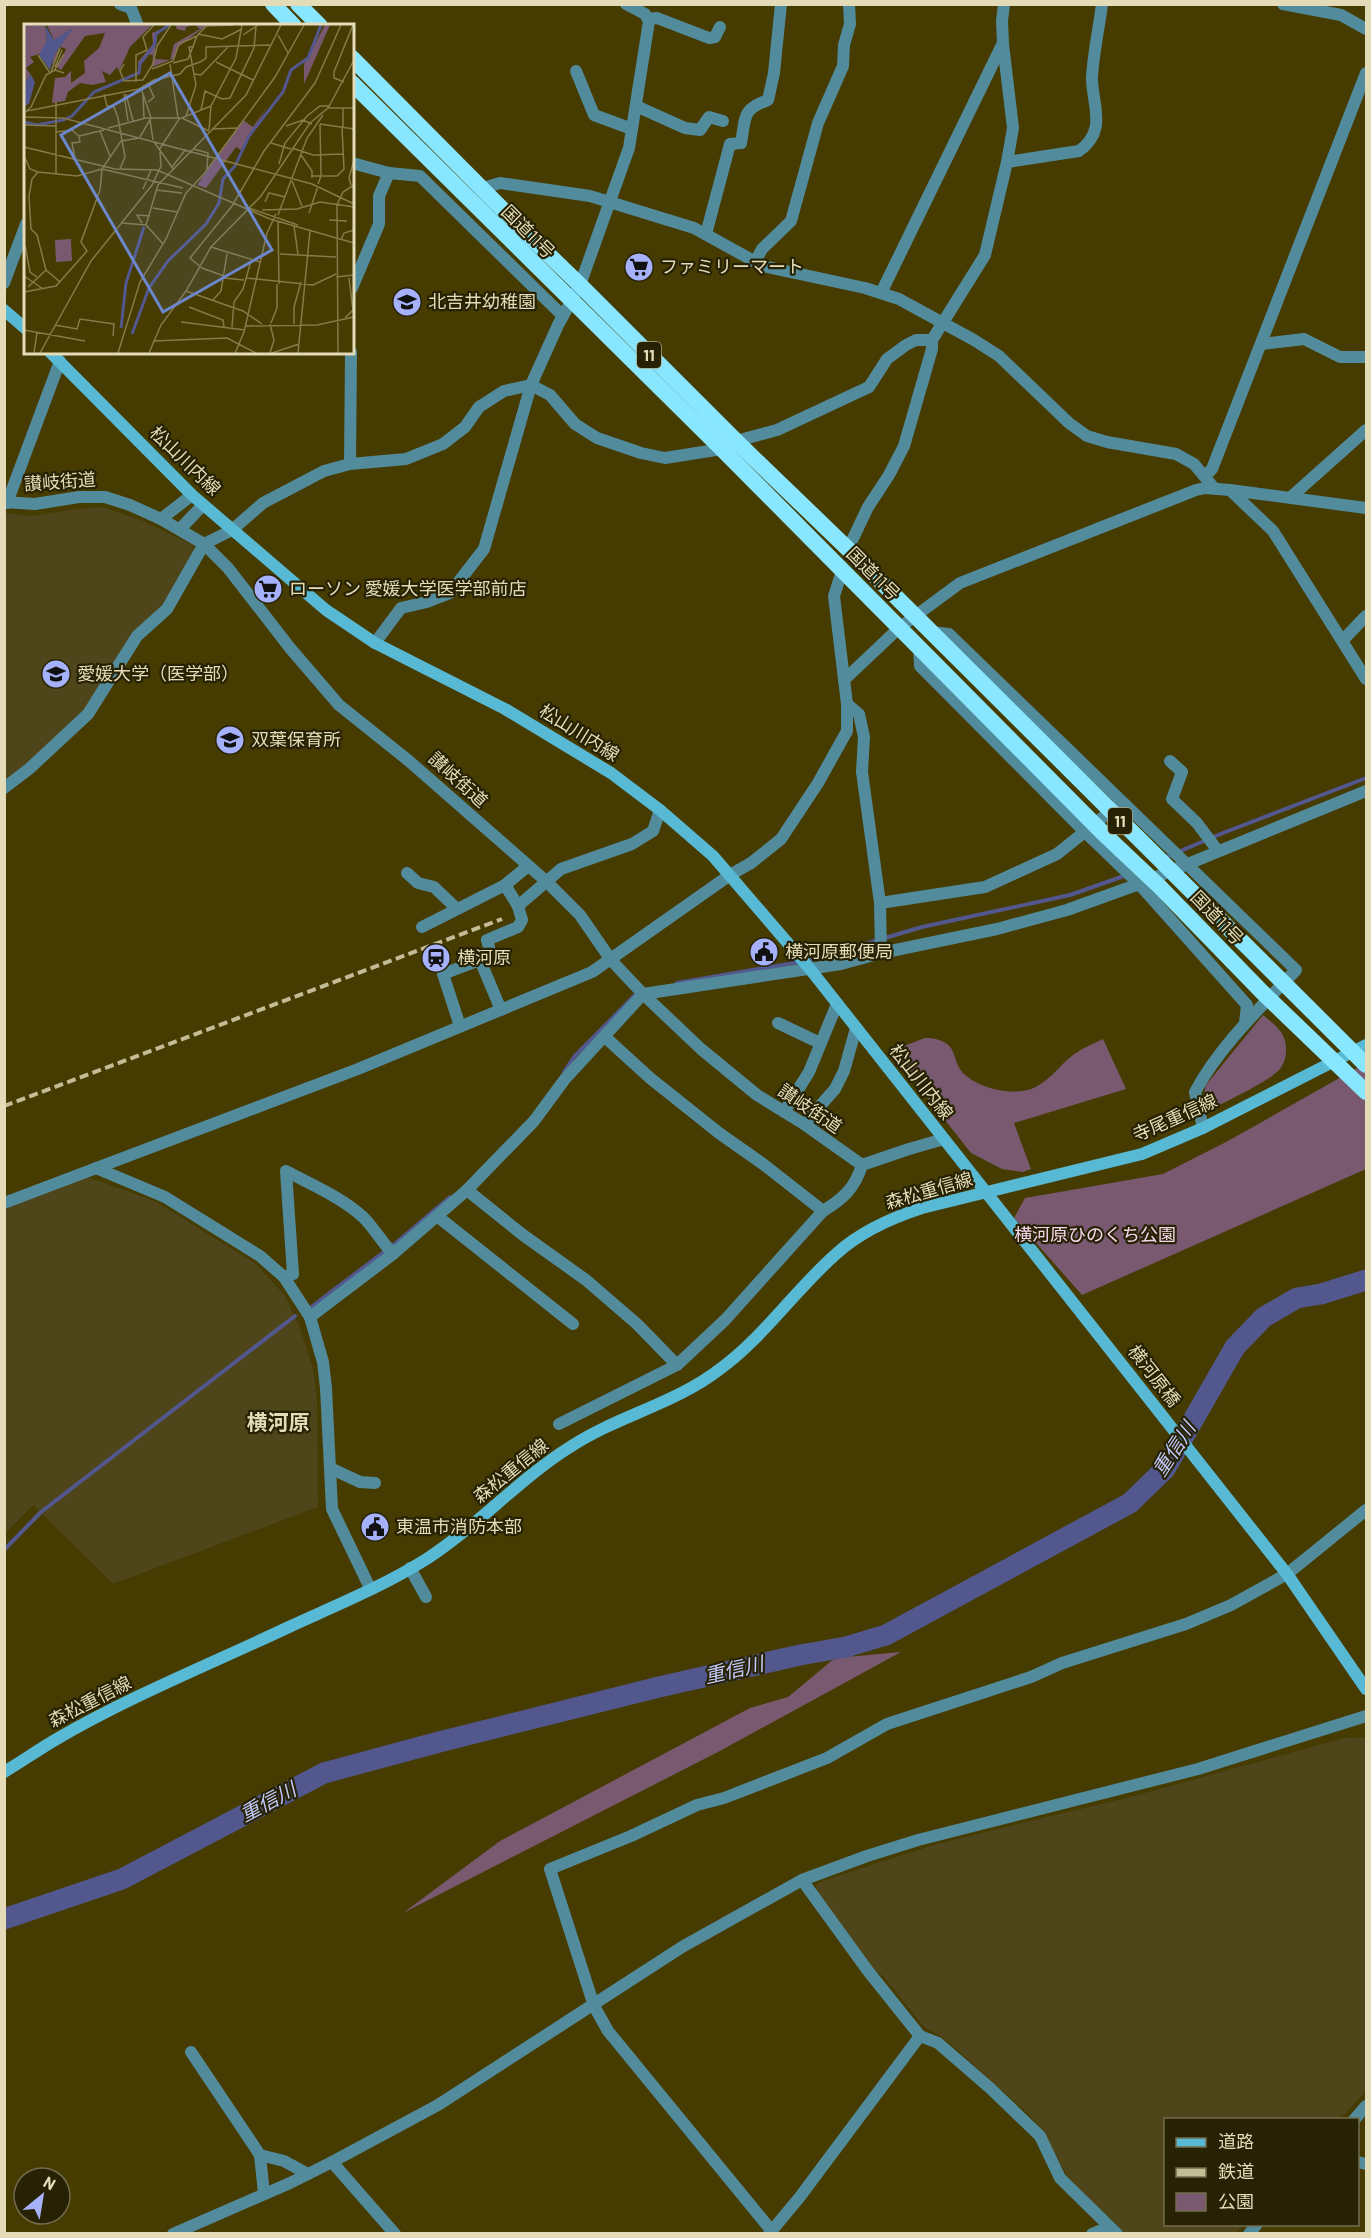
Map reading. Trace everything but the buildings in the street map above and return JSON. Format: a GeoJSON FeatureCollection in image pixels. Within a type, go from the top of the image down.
{"type":"FeatureCollection","features":[{"type":"Feature","properties":{"kind":"highway"},"geometry":{"type":"LineString","coordinates":[[273,4],[292,24]]}},
{"type":"Feature","properties":{"kind":"highway"},"geometry":{"type":"LineString","coordinates":[[298,4],[318,24]]}},
{"type":"Feature","properties":{"kind":"highway","name":"国道11号"},"geometry":{"type":"LineString","coordinates":[[354,60],[580,285],[842,571],[1360,1086]]}},
{"type":"Feature","properties":{"kind":"highway","name":"国道11号"},"geometry":{"type":"LineString","coordinates":[[354,86],[567,309],[848,549],[1293,993],[1360,1048],[1366,1065]]}},
{"type":"Feature","properties":{"kind":"main road"},"geometry":{"type":"LineString","coordinates":[[4,310],[24,327]]}},
{"type":"Feature","properties":{"kind":"main road","name":"松山川内線"},"geometry":{"type":"LineString","coordinates":[[52,354],[192,495],[326,610],[375,643],[505,709],[611,773],[660,810],[713,856],[810,969],[1014,1228]]}},
{"type":"Feature","properties":{"kind":"main road","name":"寺尾重信線"},"geometry":{"type":"LineString","coordinates":[[986,1194],[1142,1154],[1203,1128],[1360,1048]]}},
{"type":"Feature","properties":{"kind":"main road","name":"森松重信線"},"geometry":{"type":"LineString","coordinates":[[4,1772],[55,1740],[112,1710],[410,1568],[452,1542],[567,1448],[612,1423],[680,1393],[720,1370],[741,1352],[837,1253],[856,1238],[894,1217],[922,1208],[986,1194]]}},
{"type":"Feature","properties":{"kind":"main road","name":"横河原橋"},"geometry":{"type":"LineString","coordinates":[[1014,1228],[1287,1574]]}},
{"type":"Feature","properties":{"kind":"main road"},"geometry":{"type":"LineString","coordinates":[[1287,1574],[1366,1689]]}},
{"type":"Feature","properties":{"kind":"street"},"geometry":{"type":"LineString","coordinates":[[120,4],[131,8],[137,24]]}},
{"type":"Feature","properties":{"kind":"street"},"geometry":{"type":"LineString","coordinates":[[375,643],[401,608],[427,602],[450,593],[484,549],[531,386],[580,285],[629,148],[649,21],[645,14],[626,4]]}},
{"type":"Feature","properties":{"kind":"street"},"geometry":{"type":"LineString","coordinates":[[706,234],[730,144],[741,143],[747,112],[751,107],[768,100],[774,74],[781,4]]}},
{"type":"Feature","properties":{"kind":"street"},"geometry":{"type":"LineString","coordinates":[[754,262],[762,249],[790,221],[818,123],[843,66],[844,45],[850,24],[849,4]]}},
{"type":"Feature","properties":{"kind":"street"},"geometry":{"type":"LineString","coordinates":[[848,549],[868,507],[889,475],[904,446],[932,350],[932,340],[986,255],[1013,128],[1003,44],[1004,4]]}},
{"type":"Feature","properties":{"kind":"street"},"geometry":{"type":"LineString","coordinates":[[1007,162],[1080,151],[1088,146],[1096,124],[1097,108],[1092,80],[1102,4]]}},
{"type":"Feature","properties":{"kind":"street"},"geometry":{"type":"LineString","coordinates":[[1283,4],[1341,15],[1366,29]]}},
{"type":"Feature","properties":{"kind":"street"},"geometry":{"type":"LineString","coordinates":[[648,19],[657,18],[709,38],[715,36],[720,27]]}},
{"type":"Feature","properties":{"kind":"street"},"geometry":{"type":"LineString","coordinates":[[881,292],[1003,44]]}},
{"type":"Feature","properties":{"kind":"street"},"geometry":{"type":"LineString","coordinates":[[576,71],[594,115],[632,129]]}},
{"type":"Feature","properties":{"kind":"street"},"geometry":{"type":"LineString","coordinates":[[1205,476],[1212,469],[1262,344],[1366,73]]}},
{"type":"Feature","properties":{"kind":"street"},"geometry":{"type":"LineString","coordinates":[[636,105],[685,128],[699,130],[709,117],[723,120]]}},
{"type":"Feature","properties":{"kind":"street"},"geometry":{"type":"LineString","coordinates":[[354,163],[389,173],[420,176],[567,309]]}},
{"type":"Feature","properties":{"kind":"street"},"geometry":{"type":"LineString","coordinates":[[354,283],[379,224],[379,196],[389,173]]}},
{"type":"Feature","properties":{"kind":"street"},"geometry":{"type":"LineString","coordinates":[[483,188],[500,183],[590,196],[694,228],[763,267],[881,292],[916,307],[999,356],[1069,423],[1086,436],[1176,454],[1194,464],[1214,488]]}},
{"type":"Feature","properties":{"kind":"street"},"geometry":{"type":"LineString","coordinates":[[4,283],[24,229]]}},
{"type":"Feature","properties":{"kind":"street"},"geometry":{"type":"LineString","coordinates":[[1262,344],[1304,339],[1340,357],[1366,357]]}},
{"type":"Feature","properties":{"kind":"street"},"geometry":{"type":"LineString","coordinates":[[4,788],[29,769],[88,714],[137,636],[167,609],[204,544],[232,530],[263,503],[324,471],[350,464],[406,459],[443,444],[465,427],[479,407],[504,392],[531,386],[550,395],[575,424],[597,438],[641,453],[665,458],[729,445],[777,430],[869,387],[887,359],[916,340],[932,340]]}},
{"type":"Feature","properties":{"kind":"street"},"geometry":{"type":"LineString","coordinates":[[350,464],[351,354]]}},
{"type":"Feature","properties":{"kind":"street"},"geometry":{"type":"LineString","coordinates":[[6,503],[60,362]]}},
{"type":"Feature","properties":{"kind":"street"},"geometry":{"type":"LineString","coordinates":[[1291,496],[1366,430]]}},
{"type":"Feature","properties":{"kind":"street"},"geometry":{"type":"LineString","coordinates":[[844,680],[899,628],[960,583],[1196,490],[1214,488],[1291,496],[1366,508]]}},
{"type":"Feature","properties":{"kind":"street"},"geometry":{"type":"LineString","coordinates":[[1230,490],[1273,531],[1366,679]]}},
{"type":"Feature","properties":{"kind":"street"},"geometry":{"type":"LineString","coordinates":[[161,519],[192,495]]}},
{"type":"Feature","properties":{"kind":"street","name":"讃岐街道"},"geometry":{"type":"LineString","coordinates":[[6,503],[35,504],[79,497],[105,497],[161,519],[204,544],[228,568],[290,648],[339,705],[409,761],[547,882],[580,915],[611,960],[701,1049],[757,1095],[804,1124],[862,1165]]}},
{"type":"Feature","properties":{"kind":"street"},"geometry":{"type":"LineString","coordinates":[[180,529],[203,505]]}},
{"type":"Feature","properties":{"kind":"street"},"geometry":{"type":"LineString","coordinates":[[4,1203],[358,1069],[592,972],[730,875],[751,863],[781,839],[818,783],[847,731],[847,704],[834,596],[842,571]]}},
{"type":"Feature","properties":{"kind":"street"},"geometry":{"type":"LineString","coordinates":[[1343,640],[1366,616]]}},
{"type":"Feature","properties":{"kind":"street"},"geometry":{"type":"LineString","coordinates":[[930,632],[949,634],[1296,970],[1225,1046],[1194,1092],[1203,1128]]}},
{"type":"Feature","properties":{"kind":"street"},"geometry":{"type":"LineString","coordinates":[[919,648],[920,666],[1139,884],[1247,1005],[1245,1023]]}},
{"type":"Feature","properties":{"kind":"street"},"geometry":{"type":"LineString","coordinates":[[847,704],[860,714],[864,737],[862,772],[879,903],[881,952]]}},
{"type":"Feature","properties":{"kind":"street"},"geometry":{"type":"LineString","coordinates":[[1170,761],[1182,772],[1172,799],[1197,823],[1218,850]]}},
{"type":"Feature","properties":{"kind":"street"},"geometry":{"type":"LineString","coordinates":[[310,1317],[468,1190],[534,1121],[565,1079],[641,992],[841,964],[881,952],[997,929],[1067,910],[1139,884],[1366,791]]}},
{"type":"Feature","properties":{"kind":"street"},"geometry":{"type":"LineString","coordinates":[[879,903],[985,887],[1057,854],[1122,802]]}},
{"type":"Feature","properties":{"kind":"street"},"geometry":{"type":"LineString","coordinates":[[518,906],[561,869],[632,844],[653,831],[660,810]]}},
{"type":"Feature","properties":{"kind":"street"},"geometry":{"type":"LineString","coordinates":[[422,927],[505,885],[528,866]]}},
{"type":"Feature","properties":{"kind":"street"},"geometry":{"type":"LineString","coordinates":[[407,873],[418,883],[434,887],[457,909]]}},
{"type":"Feature","properties":{"kind":"street"},"geometry":{"type":"LineString","coordinates":[[460,1026],[443,974],[487,957],[489,951],[487,940],[518,927],[522,920],[518,906],[505,885]]}},
{"type":"Feature","properties":{"kind":"street"},"geometry":{"type":"LineString","coordinates":[[480,960],[501,1010]]}},
{"type":"Feature","properties":{"kind":"street"},"geometry":{"type":"LineString","coordinates":[[784,1112],[809,1072],[837,1004]]}},
{"type":"Feature","properties":{"kind":"street"},"geometry":{"type":"LineString","coordinates":[[778,1023],[820,1043]]}},
{"type":"Feature","properties":{"kind":"street"},"geometry":{"type":"LineString","coordinates":[[804,1124],[835,1089],[844,1071],[856,1028]]}},
{"type":"Feature","properties":{"kind":"street"},"geometry":{"type":"LineString","coordinates":[[604,1037],[650,1078],[719,1133],[823,1211]]}},
{"type":"Feature","properties":{"kind":"street"},"geometry":{"type":"LineString","coordinates":[[560,1424],[677,1365],[725,1320],[823,1211],[837,1203],[857,1181],[862,1165],[944,1139]]}},
{"type":"Feature","properties":{"kind":"street"},"geometry":{"type":"LineString","coordinates":[[96,1168],[142,1186],[182,1207],[261,1256],[284,1277],[310,1317],[323,1362],[334,1518],[370,1588]]}},
{"type":"Feature","properties":{"kind":"street"},"geometry":{"type":"LineString","coordinates":[[284,1277],[293,1275],[286,1171],[355,1211],[365,1219],[390,1251]]}},
{"type":"Feature","properties":{"kind":"street"},"geometry":{"type":"LineString","coordinates":[[468,1190],[523,1235],[586,1280],[637,1324],[677,1365]]}},
{"type":"Feature","properties":{"kind":"street"},"geometry":{"type":"LineString","coordinates":[[437,1216],[573,1324]]}},
{"type":"Feature","properties":{"kind":"street"},"geometry":{"type":"LineString","coordinates":[[330,1468],[360,1482],[375,1484]]}},
{"type":"Feature","properties":{"kind":"street"},"geometry":{"type":"LineString","coordinates":[[920,2036],[799,2198],[770,2232],[608,2031],[594,2006],[550,1869],[631,1836],[697,1805],[724,1798],[827,1758],[887,1724],[1031,1677],[1062,1663],[1186,1624],[1265,1588],[1287,1574],[1366,1510]]}},
{"type":"Feature","properties":{"kind":"street"},"geometry":{"type":"LineString","coordinates":[[410,1568],[426,1598]]}},
{"type":"Feature","properties":{"kind":"street"},"geometry":{"type":"LineString","coordinates":[[173,2234],[333,2162],[438,2105],[682,1947],[802,1880],[918,1840],[1198,1769],[1366,1716]]}},
{"type":"Feature","properties":{"kind":"street"},"geometry":{"type":"LineString","coordinates":[[802,1880],[868,1971],[920,2036],[938,2043],[1040,2136],[1060,2178],[1113,2230]]}},
{"type":"Feature","properties":{"kind":"street"},"geometry":{"type":"LineString","coordinates":[[191,2052],[260,2156],[264,2194]]}},
{"type":"Feature","properties":{"kind":"street"},"geometry":{"type":"LineString","coordinates":[[1356,2118],[1366,2106]]}},
{"type":"Feature","properties":{"kind":"street"},"geometry":{"type":"LineString","coordinates":[[260,2156],[284,2161],[308,2174]]}},
{"type":"Feature","properties":{"kind":"street"},"geometry":{"type":"LineString","coordinates":[[333,2162],[395,2234]]}},
{"type":"Feature","properties":{"kind":"street"},"geometry":{"type":"LineString","coordinates":[[1092,2234],[1113,2230]]}},
{"type":"Feature","properties":{"kind":"shaded area","name":"愛媛大学（医学部）"},"geometry":{"type":"Polygon","coordinates":[[[102,507],[143,521],[193,545],[194,553],[161,607],[130,635],[83,713],[5,782],[5,513],[32,516],[102,507]]]}},
{"type":"Feature","properties":{"kind":"shaded area"},"geometry":{"type":"Polygon","coordinates":[[[87,1177],[155,1201],[256,1264],[285,1296],[299,1325],[313,1368],[317,1400],[318,1507],[113,1584],[33,1505],[5,1534],[5,1208],[87,1177]]]}},
{"type":"Feature","properties":{"kind":"shaded area"},"geometry":{"type":"Polygon","coordinates":[[[1362,1737],[1366,1739],[1366,2091],[1341,2118],[1164,2118],[1164,2226],[1243,2226],[1236,2233],[1124,2233],[1110,2222],[1066,2174],[1043,2130],[944,2038],[924,2027],[884,1977],[872,1968],[816,1891],[816,1885],[822,1881],[937,1844],[1134,1796],[1344,1738],[1362,1737]]]}},
{"type":"Feature","properties":{"kind":"green space"},"geometry":{"type":"Polygon","coordinates":[[[1263,1015],[1283,1035],[1286,1046],[1284,1062],[1278,1071],[1256,1086],[1208,1109],[1204,1094],[1206,1085],[1263,1015]]]}},
{"type":"Feature","properties":{"kind":"green space"},"geometry":{"type":"Polygon","coordinates":[[[925,1038],[936,1039],[950,1046],[958,1065],[968,1078],[985,1086],[1014,1092],[1037,1086],[1047,1080],[1075,1053],[1103,1039],[1126,1089],[1014,1123],[1031,1169],[1023,1172],[1002,1169],[971,1153],[895,1057],[904,1046],[925,1038]]]}},
{"type":"Feature","properties":{"kind":"green space","name":"横河原ひのくち公園"},"geometry":{"type":"Polygon","coordinates":[[[1366,1063],[1366,1169],[1082,1295],[1014,1218],[1025,1198],[1163,1174],[1228,1141],[1366,1063]]]}},
{"type":"Feature","properties":{"kind":"green space"},"geometry":{"type":"Polygon","coordinates":[[[901,1652],[718,1752],[403,1913],[500,1841],[750,1708],[788,1697],[835,1658],[901,1652]]]}},
{"type":"Feature","properties":{"kind":"waterway"},"geometry":{"type":"LineString","coordinates":[[1164,858],[1366,778]]}},
{"type":"Feature","properties":{"kind":"waterway"},"geometry":{"type":"LineString","coordinates":[[807,961],[922,927],[1070,895],[1127,875]]}},
{"type":"Feature","properties":{"kind":"waterway"},"geometry":{"type":"LineString","coordinates":[[677,983],[800,962]]}},
{"type":"Feature","properties":{"kind":"waterway"},"geometry":{"type":"LineString","coordinates":[[564,1072],[574,1057],[638,992]]}},
{"type":"Feature","properties":{"kind":"waterway"},"geometry":{"type":"LineString","coordinates":[[310,1308],[397,1242],[450,1197]]}},
{"type":"Feature","properties":{"kind":"waterway","name":"重信川"},"geometry":{"type":"LineString","coordinates":[[4,1919],[122,1879],[324,1773],[659,1687],[846,1647],[886,1635],[1130,1503],[1165,1469],[1235,1347],[1264,1317],[1297,1298],[1321,1294],[1366,1280]]}},
{"type":"Feature","properties":{"kind":"waterway"},"geometry":{"type":"LineString","coordinates":[[4,1550],[41,1512],[295,1316]]}},
{"type":"Feature","properties":{"kind":"railway"},"geometry":{"type":"LineString","coordinates":[[4,1106],[502,919]]}},
{"type":"Feature","properties":{"kind":"place","name":"ファミリーマート"},"geometry":{"type":"Point","coordinates":[639,267]}},
{"type":"Feature","properties":{"kind":"place","name":"北吉井幼稚園"},"geometry":{"type":"Point","coordinates":[407,302]}},
{"type":"Feature","properties":{"kind":"place","name":"ローソン 愛媛大学医学部前店"},"geometry":{"type":"Point","coordinates":[268,589]}},
{"type":"Feature","properties":{"kind":"place","name":"愛媛大学（医学部）"},"geometry":{"type":"Point","coordinates":[56,674]}},
{"type":"Feature","properties":{"kind":"place","name":"双葉保育所"},"geometry":{"type":"Point","coordinates":[230,740]}},
{"type":"Feature","properties":{"kind":"place","name":"横河原郵便局"},"geometry":{"type":"Point","coordinates":[764,952]}},
{"type":"Feature","properties":{"kind":"place","name":"横河原"},"geometry":{"type":"Point","coordinates":[436,958]}},
{"type":"Feature","properties":{"kind":"place","name":"東温市消防本部"},"geometry":{"type":"Point","coordinates":[375,1527]}},
{"type":"Feature","properties":{"kind":"district","name":"横河原"},"geometry":{"type":"Point","coordinates":[278,1423]}}]}
